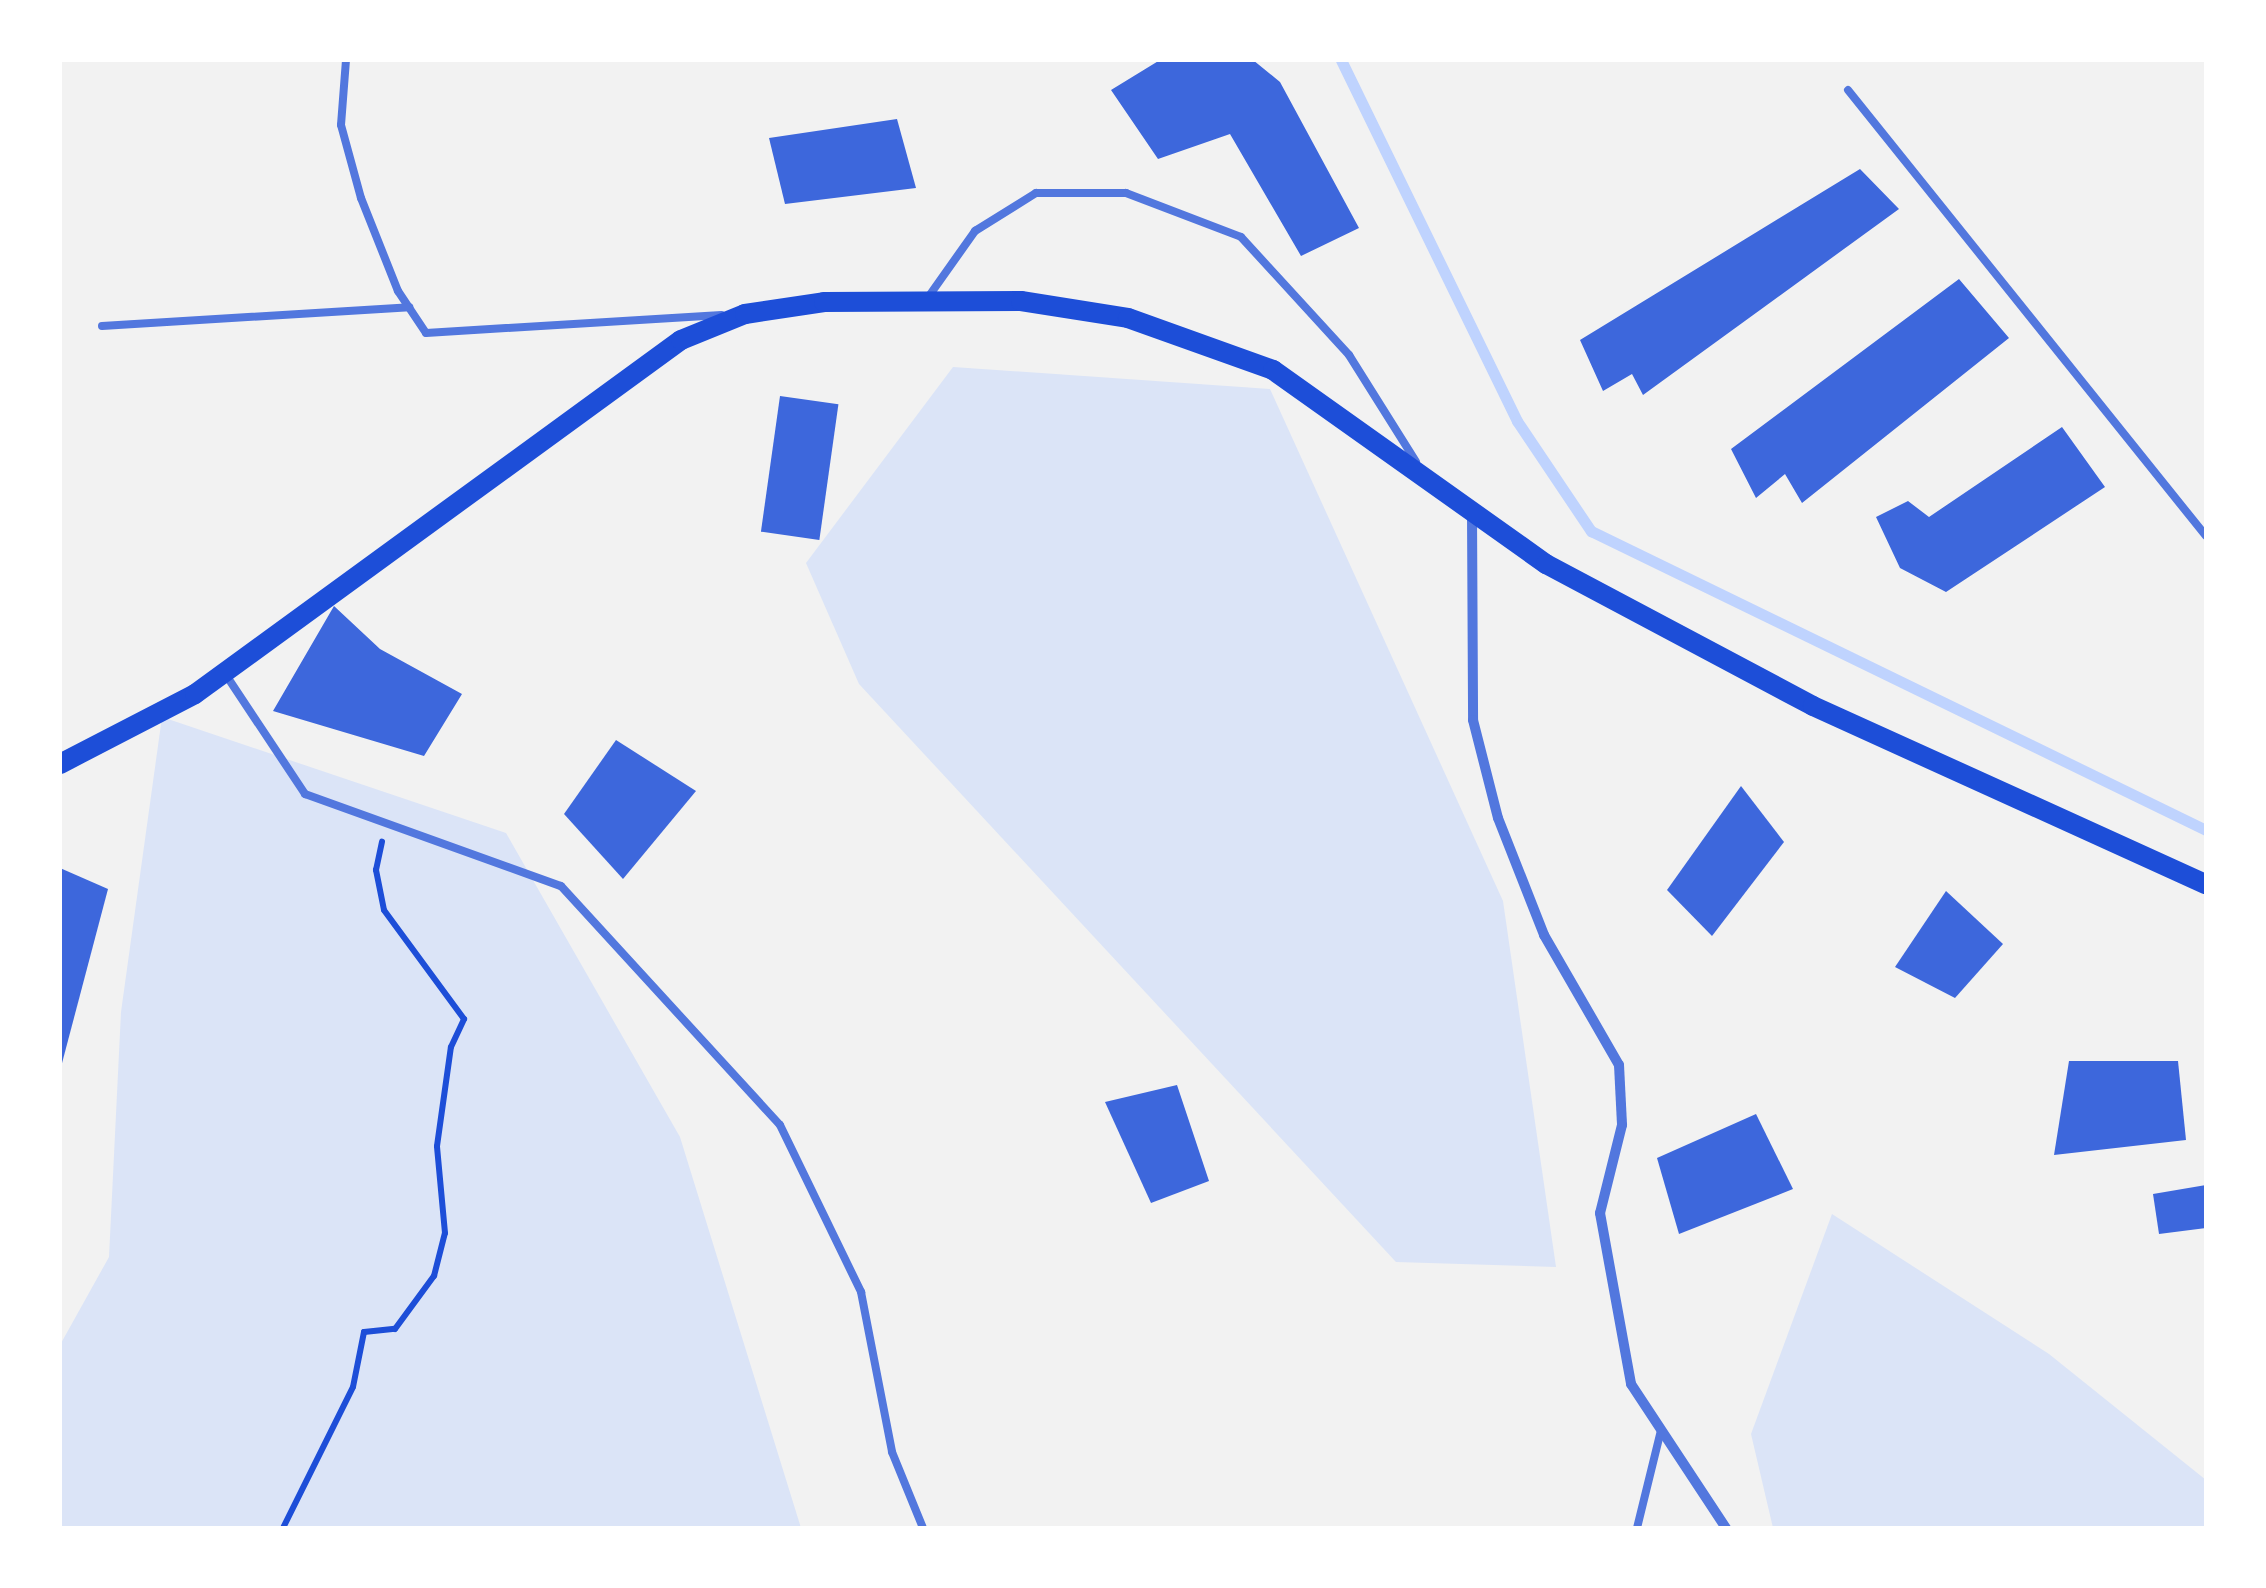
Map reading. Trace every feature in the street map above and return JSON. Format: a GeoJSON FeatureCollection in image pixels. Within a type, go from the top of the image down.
{"type":"FeatureCollection","features":[{"type":"Feature","properties":{"kind":"main road"},"geometry":{"type":"LineString","coordinates":[[60,764],[224,672],[569,414],[681,340],[745,314],[926,300],[1021,301],[1128,318],[1273,370],[1472,514],[1812,706],[2206,884]]}},
{"type":"Feature","properties":{"kind":"street"},"geometry":{"type":"LineString","coordinates":[[1472,514],[1473,720],[1544,934],[1619,1064],[1622,1125],[1600,1213],[1631,1384],[1726,1528]]}},
{"type":"Feature","properties":{"kind":"lane"},"geometry":{"type":"LineString","coordinates":[[346,60],[342,125],[361,198],[409,307],[426,333],[745,314]]}},
{"type":"Feature","properties":{"kind":"lane"},"geometry":{"type":"LineString","coordinates":[[1848,90],[2206,536]]}},
{"type":"Feature","properties":{"kind":"lane"},"geometry":{"type":"LineString","coordinates":[[926,300],[975,231],[1036,193],[1126,193],[1240,237],[1349,355],[1429,483]]}},
{"type":"Feature","properties":{"kind":"lane"},"geometry":{"type":"LineString","coordinates":[[102,326],[409,307]]}},
{"type":"Feature","properties":{"kind":"lane"},"geometry":{"type":"LineString","coordinates":[[224,672],[304,794],[386,828],[560,886],[780,1124],[861,1292],[892,1452],[923,1528]]}},
{"type":"Feature","properties":{"kind":"lane"},"geometry":{"type":"LineString","coordinates":[[1636,1528],[1662,1426]]}},
{"type":"Feature","properties":{"kind":"path"},"geometry":{"type":"LineString","coordinates":[[283,1528],[353,1387],[364,1332],[395,1329],[434,1276],[445,1233],[437,1146],[451,1047],[464,1019],[384,910],[376,870],[386,828]]}},
{"type":"Feature","properties":{"kind":"shaded area"},"geometry":{"type":"Polygon","coordinates":[[[953,367],[1270,389],[1503,901],[1556,1267],[1396,1262],[859,684],[806,563],[953,367]]]}},
{"type":"Feature","properties":{"kind":"shaded area"},"geometry":{"type":"Polygon","coordinates":[[[162,717],[506,833],[680,1137],[801,1528],[60,1528],[60,1345],[109,1257],[121,1012],[162,717]]]}},
{"type":"Feature","properties":{"kind":"shaded area"},"geometry":{"type":"Polygon","coordinates":[[[1832,1214],[2049,1354],[2206,1480],[2206,1528],[1773,1528],[1751,1434],[1832,1214]]]}},
{"type":"Feature","properties":{"kind":"building"},"geometry":{"type":"Polygon","coordinates":[[[1160,60],[1253,60],[1280,82],[1359,228],[1301,256],[1230,134],[1158,159],[1111,90],[1160,60]]]}},
{"type":"Feature","properties":{"kind":"building"},"geometry":{"type":"Polygon","coordinates":[[[897,119],[916,188],[785,204],[769,138],[897,119]]]}},
{"type":"Feature","properties":{"kind":"building"},"geometry":{"type":"Polygon","coordinates":[[[1860,169],[1899,209],[1643,395],[1632,374],[1603,391],[1580,340],[1860,169]]]}},
{"type":"Feature","properties":{"kind":"building"},"geometry":{"type":"Polygon","coordinates":[[[1959,279],[2009,338],[1802,503],[1785,474],[1756,498],[1731,449],[1959,279]]]}},
{"type":"Feature","properties":{"kind":"building"},"geometry":{"type":"Polygon","coordinates":[[[780,396],[838,404],[819,540],[761,532],[780,396]]]}},
{"type":"Feature","properties":{"kind":"building"},"geometry":{"type":"Polygon","coordinates":[[[2062,427],[2105,487],[1946,592],[1900,568],[1876,517],[1908,501],[1929,517],[2062,427]]]}},
{"type":"Feature","properties":{"kind":"building"},"geometry":{"type":"Polygon","coordinates":[[[334,606],[380,649],[462,694],[424,756],[273,711],[334,606]]]}},
{"type":"Feature","properties":{"kind":"building"},"geometry":{"type":"Polygon","coordinates":[[[616,740],[696,791],[623,879],[564,814],[616,740]]]}},
{"type":"Feature","properties":{"kind":"building"},"geometry":{"type":"Polygon","coordinates":[[[1741,786],[1784,842],[1712,936],[1667,890],[1741,786]]]}},
{"type":"Feature","properties":{"kind":"building"},"geometry":{"type":"Polygon","coordinates":[[[60,868],[108,889],[61,1067],[60,1067],[60,868]]]}},
{"type":"Feature","properties":{"kind":"building"},"geometry":{"type":"Polygon","coordinates":[[[1946,891],[2003,944],[1955,998],[1895,967],[1946,891]]]}},
{"type":"Feature","properties":{"kind":"building"},"geometry":{"type":"Polygon","coordinates":[[[2069,1061],[2178,1061],[2186,1140],[2054,1155],[2069,1061]]]}},
{"type":"Feature","properties":{"kind":"building"},"geometry":{"type":"Polygon","coordinates":[[[1177,1085],[1209,1181],[1151,1203],[1105,1102],[1177,1085]]]}},
{"type":"Feature","properties":{"kind":"building"},"geometry":{"type":"Polygon","coordinates":[[[1756,1114],[1793,1189],[1679,1234],[1657,1158],[1756,1114]]]}},
{"type":"Feature","properties":{"kind":"building"},"geometry":{"type":"Polygon","coordinates":[[[2206,1185],[2206,1228],[2159,1234],[2153,1194],[2206,1185]]]}},
{"type":"Feature","properties":{"kind":"waterway"},"geometry":{"type":"LineString","coordinates":[[1341,60],[1517,421],[1591,531],[2206,830]]}}]}
